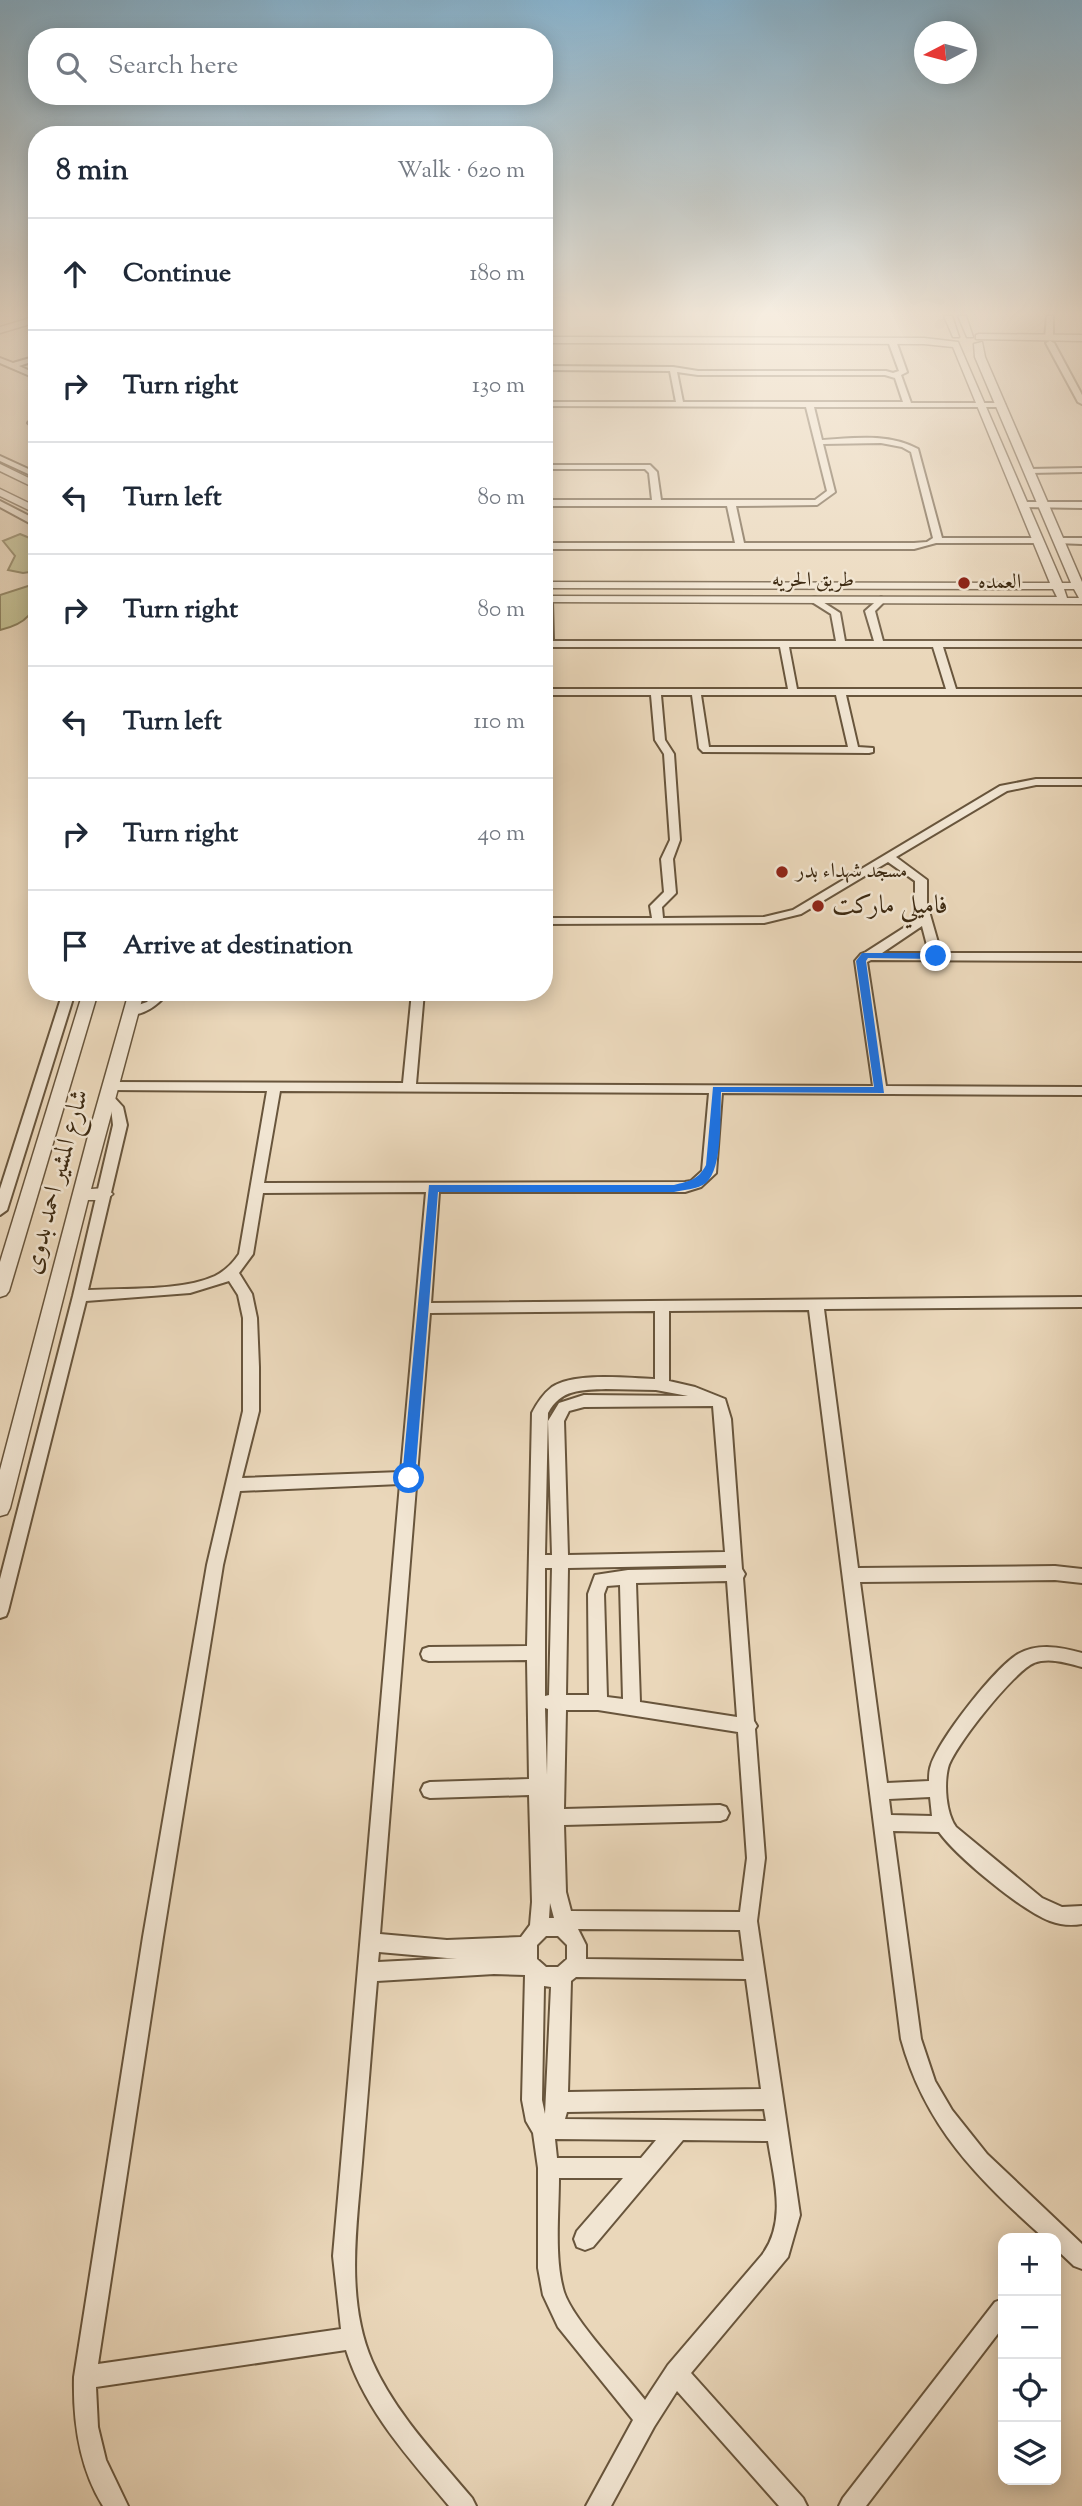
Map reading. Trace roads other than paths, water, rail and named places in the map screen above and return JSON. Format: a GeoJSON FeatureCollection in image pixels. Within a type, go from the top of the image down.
{"type":"FeatureCollection","features":[{"type":"Feature","properties":{"kind":"street"},"geometry":{"type":"LineString","coordinates":[[553,503],[809,503],[829,496],[831,492],[817,433]]}},
{"type":"Feature","properties":{"kind":"street"},"geometry":{"type":"LineString","coordinates":[[995,433],[1063,601]]}},
{"type":"Feature","properties":{"kind":"street"},"geometry":{"type":"LineString","coordinates":[[1013,433],[1081,589]]}},
{"type":"Feature","properties":{"kind":"street"},"geometry":{"type":"LineString","coordinates":[[819,442],[886,442],[915,451],[939,536],[937,541]]}},
{"type":"Feature","properties":{"kind":"street"},"geometry":{"type":"LineString","coordinates":[[0,458],[28,472]]}},
{"type":"Feature","properties":{"kind":"street"},"geometry":{"type":"LineString","coordinates":[[0,467],[28,481]]}},
{"type":"Feature","properties":{"kind":"street"},"geometry":{"type":"LineString","coordinates":[[553,467],[646,467],[653,472],[657,503]]}},
{"type":"Feature","properties":{"kind":"street"},"geometry":{"type":"LineString","coordinates":[[1029,471],[1082,470]]}},
{"type":"Feature","properties":{"kind":"street"},"geometry":{"type":"LineString","coordinates":[[0,492],[28,507]]}},
{"type":"Feature","properties":{"kind":"street"},"geometry":{"type":"LineString","coordinates":[[731,503],[740,546]]}},
{"type":"Feature","properties":{"kind":"street"},"geometry":{"type":"LineString","coordinates":[[0,504],[28,519]]}},
{"type":"Feature","properties":{"kind":"street"},"geometry":{"type":"LineString","coordinates":[[1024,505],[1082,505]]}},
{"type":"Feature","properties":{"kind":"street"},"geometry":{"type":"LineString","coordinates":[[553,546],[922,546],[937,541],[1039,541]]}},
{"type":"Feature","properties":{"kind":"street"},"geometry":{"type":"LineString","coordinates":[[1059,541],[1082,541]]}},
{"type":"Feature","properties":{"kind":"street"},"geometry":{"type":"LineString","coordinates":[[1007,586],[1036,577],[1049,565],[1069,565],[1082,571]]}},
{"type":"Feature","properties":{"kind":"street","name":"طريق الحريه"},"geometry":{"type":"LineString","coordinates":[[553,585],[1057,586],[1081,589]]}},
{"type":"Feature","properties":{"kind":"street","name":"طريق الحريه"},"geometry":{"type":"LineString","coordinates":[[553,599],[1082,601]]}},
{"type":"Feature","properties":{"kind":"street"},"geometry":{"type":"LineString","coordinates":[[815,600],[835,613],[841,644]]}},
{"type":"Feature","properties":{"kind":"street"},"geometry":{"type":"LineString","coordinates":[[879,644],[870,611],[881,600]]}},
{"type":"Feature","properties":{"kind":"street"},"geometry":{"type":"LineString","coordinates":[[553,644],[1082,644]]}},
{"type":"Feature","properties":{"kind":"street"},"geometry":{"type":"LineString","coordinates":[[783,644],[793,692]]}},
{"type":"Feature","properties":{"kind":"street"},"geometry":{"type":"LineString","coordinates":[[937,644],[952,692]]}},
{"type":"Feature","properties":{"kind":"street"},"geometry":{"type":"LineString","coordinates":[[553,692],[1082,692]]}},
{"type":"Feature","properties":{"kind":"street"},"geometry":{"type":"LineString","coordinates":[[656,692],[660,740],[669,754],[675,840],[667,859],[670,893],[656,905],[658,921]]}},
{"type":"Feature","properties":{"kind":"street"},"geometry":{"type":"LineString","coordinates":[[696,692],[704,748],[707,750],[869,750]]}},
{"type":"Feature","properties":{"kind":"street"},"geometry":{"type":"LineString","coordinates":[[835,692],[849,750]]}},
{"type":"Feature","properties":{"kind":"street"},"geometry":{"type":"LineString","coordinates":[[553,921],[746,921],[782,917],[797,912],[1004,788],[1036,782],[1082,782]]}},
{"type":"Feature","properties":{"kind":"street"},"geometry":{"type":"LineString","coordinates":[[888,857],[921,880],[921,904],[936,956]]}},
{"type":"Feature","properties":{"kind":"street"},"geometry":{"type":"LineString","coordinates":[[880,1090],[861,963],[865,956],[925,919]]}},
{"type":"Feature","properties":{"kind":"street"},"geometry":{"type":"LineString","coordinates":[[865,956],[1082,957]]}},
{"type":"Feature","properties":{"kind":"street"},"geometry":{"type":"LineString","coordinates":[[0,1210],[66,1001]]}},
{"type":"Feature","properties":{"kind":"street","name":"شارع المشير احمد بدوى"},"geometry":{"type":"LineString","coordinates":[[0,1290],[88,1001]]}},
{"type":"Feature","properties":{"kind":"street","name":"شارع المشير احمد بدوى"},"geometry":{"type":"LineString","coordinates":[[0,1508],[108,1092],[134,1001]]}},
{"type":"Feature","properties":{"kind":"street"},"geometry":{"type":"LineString","coordinates":[[131,1012],[155,1001]]}},
{"type":"Feature","properties":{"kind":"street"},"geometry":{"type":"LineString","coordinates":[[409,1087],[417,1001]]}},
{"type":"Feature","properties":{"kind":"street"},"geometry":{"type":"LineString","coordinates":[[0,1611],[105,1194],[120,1118],[108,1092],[274,1086],[1082,1091]]}},
{"type":"Feature","properties":{"kind":"street"},"geometry":{"type":"LineString","coordinates":[[80,1296],[204,1285],[231,1273],[246,1254],[274,1086]]}},
{"type":"Feature","properties":{"kind":"street"},"geometry":{"type":"LineString","coordinates":[[257,1188],[674,1188],[695,1184],[704,1179],[711,1165],[716,1089]]}},
{"type":"Feature","properties":{"kind":"street"},"geometry":{"type":"LineString","coordinates":[[433,1188],[344,2256],[346,2294],[354,2338],[384,2405],[464,2506]]}},
{"type":"Feature","properties":{"kind":"street"},"geometry":{"type":"LineString","coordinates":[[81,1195],[105,1194]]}},
{"type":"Feature","properties":{"kind":"street"},"geometry":{"type":"LineString","coordinates":[[116,2506],[98,2472],[89,2440],[83,2408],[85,2377],[215,1565],[251,1411],[250,1318],[244,1294],[231,1273]]}},
{"type":"Feature","properties":{"kind":"street"},"geometry":{"type":"LineString","coordinates":[[423,1308],[1082,1302]]}},
{"type":"Feature","properties":{"kind":"street"},"geometry":{"type":"LineString","coordinates":[[816,1306],[853,1574],[911,2039],[919,2067],[947,2121],[967,2146],[1051,2233]]}},
{"type":"Feature","properties":{"kind":"street"},"geometry":{"type":"LineString","coordinates":[[662,1307],[662,1385]]}},
{"type":"Feature","properties":{"kind":"street"},"geometry":{"type":"LineString","coordinates":[[543,2129],[554,2120],[558,2102],[566,1972],[578,1952],[557,1892],[555,1817],[559,1561],[556,1421],[564,1407],[583,1393],[662,1385],[679,1388],[720,1403]]}},
{"type":"Feature","properties":{"kind":"street"},"geometry":{"type":"LineString","coordinates":[[539,1930],[541,1902],[535,1653],[538,1420],[544,1404],[558,1391],[720,1403]]}},
{"type":"Feature","properties":{"kind":"street"},"geometry":{"type":"LineString","coordinates":[[598,2506],[646,2419],[676,2374],[780,2249],[789,2216],[748,1921],[757,1858],[736,1566],[720,1403]]}},
{"type":"Feature","properties":{"kind":"street"},"geometry":{"type":"LineString","coordinates":[[538,1420],[556,1421]]}},
{"type":"Feature","properties":{"kind":"street"},"geometry":{"type":"LineString","coordinates":[[233,1485],[409,1478]]}},
{"type":"Feature","properties":{"kind":"street"},"geometry":{"type":"LineString","coordinates":[[537,1562],[736,1566]]}},
{"type":"Feature","properties":{"kind":"street"},"geometry":{"type":"LineString","coordinates":[[598,1703],[597,1586],[601,1580],[736,1566]]}},
{"type":"Feature","properties":{"kind":"street"},"geometry":{"type":"LineString","coordinates":[[853,1574],[1055,1573],[1082,1576]]}},
{"type":"Feature","properties":{"kind":"street"},"geometry":{"type":"LineString","coordinates":[[628,1577],[632,1709]]}},
{"type":"Feature","properties":{"kind":"street"},"geometry":{"type":"LineString","coordinates":[[429,1654],[535,1653]]}},
{"type":"Feature","properties":{"kind":"street"},"geometry":{"type":"LineString","coordinates":[[1082,1660],[1051,1653],[1036,1655],[1012,1669],[942,1758],[938,1768],[943,1824],[1031,1902],[1051,1914],[1067,1917],[1082,1915]]}},
{"type":"Feature","properties":{"kind":"street"},"geometry":{"type":"LineString","coordinates":[[536,1702],[598,1703],[748,1726]]}},
{"type":"Feature","properties":{"kind":"street"},"geometry":{"type":"LineString","coordinates":[[430,1790],[538,1787]]}},
{"type":"Feature","properties":{"kind":"street"},"geometry":{"type":"LineString","coordinates":[[880,1791],[938,1790]]}},
{"type":"Feature","properties":{"kind":"street"},"geometry":{"type":"LineString","coordinates":[[555,1817],[720,1813]]}},
{"type":"Feature","properties":{"kind":"street"},"geometry":{"type":"LineString","coordinates":[[884,1823],[943,1824]]}},
{"type":"Feature","properties":{"kind":"street"},"geometry":{"type":"LineString","coordinates":[[646,2419],[566,2319],[554,2295],[549,2268],[548,2168],[543,2129],[536,2121],[531,2100],[531,1937],[539,1930],[560,1928],[748,1921]]}},
{"type":"Feature","properties":{"kind":"street"},"geometry":{"type":"LineString","coordinates":[[369,1942],[447,1949],[530,1961],[547,1977],[566,1972],[754,1970]]}},
{"type":"Feature","properties":{"kind":"street"},"geometry":{"type":"LineString","coordinates":[[368,1972],[530,1961]]}},
{"type":"Feature","properties":{"kind":"street"},"geometry":{"type":"LineString","coordinates":[[558,2102],[774,2099]]}},
{"type":"Feature","properties":{"kind":"street"},"geometry":{"type":"LineString","coordinates":[[543,2129],[778,2131]]}},
{"type":"Feature","properties":{"kind":"street"},"geometry":{"type":"LineString","coordinates":[[585,2239],[678,2130]]}},
{"type":"Feature","properties":{"kind":"street"},"geometry":{"type":"LineString","coordinates":[[548,2168],[645,2168]]}},
{"type":"Feature","properties":{"kind":"street"},"geometry":{"type":"LineString","coordinates":[[1061,2242],[1082,2258]]}},
{"type":"Feature","properties":{"kind":"street"},"geometry":{"type":"LineString","coordinates":[[851,2506],[998,2316]]}},
{"type":"Feature","properties":{"kind":"street"},"geometry":{"type":"LineString","coordinates":[[85,2377],[354,2338]]}},
{"type":"Feature","properties":{"kind":"street"},"geometry":{"type":"LineString","coordinates":[[676,2374],[795,2506]]}},
{"type":"Feature","properties":{"kind":"place","name":"العمده"},"geometry":{"type":"Point","coordinates":[964,583]}},
{"type":"Feature","properties":{"kind":"place","name":"مسجد شهداء بدر"},"geometry":{"type":"Point","coordinates":[782,872]}},
{"type":"Feature","properties":{"kind":"place","name":"فاميلي ماركت"},"geometry":{"type":"Point","coordinates":[818,906]}}]}
